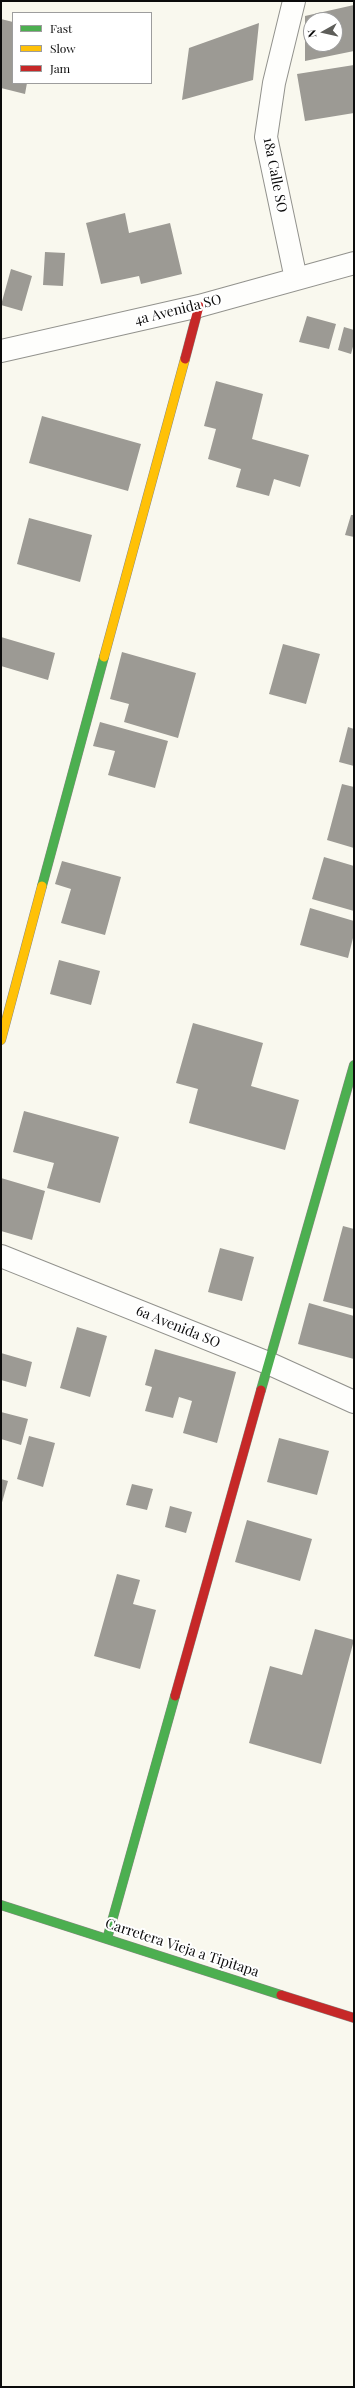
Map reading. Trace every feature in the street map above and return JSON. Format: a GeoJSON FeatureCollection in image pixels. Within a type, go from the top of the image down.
{"type":"FeatureCollection","features":[{"type":"Feature","properties":{"kind":"street","name":"18a Calle SO"},"geometry":{"type":"LineString","coordinates":[[294,1],[274,83],[266,137],[296,279]]}},
{"type":"Feature","properties":{"kind":"street","name":"4a Avenida SO"},"geometry":{"type":"LineString","coordinates":[[1,351],[199,306],[354,263]]}},
{"type":"Feature","properties":{"kind":"street"},"geometry":{"type":"LineString","coordinates":[[1,1040],[199,306]]}},
{"type":"Feature","properties":{"kind":"street"},"geometry":{"type":"LineString","coordinates":[[107,1939],[268,1363],[354,1065]]}},
{"type":"Feature","properties":{"kind":"street","name":"6a Avenida SO"},"geometry":{"type":"LineString","coordinates":[[1,1256],[268,1363],[354,1402]]}},
{"type":"Feature","properties":{"kind":"street","name":"Carretera Vieja a Tipitapa"},"geometry":{"type":"LineString","coordinates":[[1,1904],[354,2018]]}},
{"type":"Feature","properties":{"kind":"building"},"geometry":{"type":"Polygon","coordinates":[[[354,5],[354,51],[305,61],[305,52],[343,52],[343,12],[323,12],[354,5]]]}},
{"type":"Feature","properties":{"kind":"building"},"geometry":{"type":"Polygon","coordinates":[[[1,19],[12,22],[12,84],[27,84],[25,94],[1,88],[1,19]]]}},
{"type":"Feature","properties":{"kind":"building"},"geometry":{"type":"Polygon","coordinates":[[[259,23],[253,80],[182,100],[189,48],[259,23]]]}},
{"type":"Feature","properties":{"kind":"building"},"geometry":{"type":"Polygon","coordinates":[[[354,65],[354,113],[305,121],[297,74],[354,65]]]}},
{"type":"Feature","properties":{"kind":"building"},"geometry":{"type":"Polygon","coordinates":[[[125,213],[129,233],[170,223],[182,274],[141,284],[139,276],[101,284],[86,223],[125,213]]]}},
{"type":"Feature","properties":{"kind":"building"},"geometry":{"type":"Polygon","coordinates":[[[45,252],[65,253],[63,286],[43,285],[45,252]]]}},
{"type":"Feature","properties":{"kind":"building"},"geometry":{"type":"Polygon","coordinates":[[[11,269],[32,276],[22,311],[1,305],[11,269]]]}},
{"type":"Feature","properties":{"kind":"building"},"geometry":{"type":"Polygon","coordinates":[[[307,316],[336,324],[329,349],[299,342],[307,316]]]}},
{"type":"Feature","properties":{"kind":"building"},"geometry":{"type":"Polygon","coordinates":[[[344,327],[354,330],[354,343],[351,354],[338,350],[344,327]]]}},
{"type":"Feature","properties":{"kind":"building"},"geometry":{"type":"Polygon","coordinates":[[[216,381],[263,394],[252,439],[309,455],[300,487],[274,479],[269,496],[236,487],[241,469],[208,459],[216,429],[204,426],[216,381]]]}},
{"type":"Feature","properties":{"kind":"building"},"geometry":{"type":"Polygon","coordinates":[[[42,416],[141,444],[128,491],[29,463],[42,416]]]}},
{"type":"Feature","properties":{"kind":"building"},"geometry":{"type":"Polygon","coordinates":[[[351,515],[354,515],[354,537],[345,535],[351,515]]]}},
{"type":"Feature","properties":{"kind":"building"},"geometry":{"type":"Polygon","coordinates":[[[29,518],[92,535],[80,582],[17,564],[29,518]]]}},
{"type":"Feature","properties":{"kind":"building"},"geometry":{"type":"Polygon","coordinates":[[[1,637],[55,653],[48,680],[1,666],[1,637]]]}},
{"type":"Feature","properties":{"kind":"building"},"geometry":{"type":"Polygon","coordinates":[[[283,644],[320,654],[306,704],[269,694],[283,644]]]}},
{"type":"Feature","properties":{"kind":"building"},"geometry":{"type":"Polygon","coordinates":[[[122,652],[196,673],[178,738],[124,722],[129,704],[110,699],[122,652]]]}},
{"type":"Feature","properties":{"kind":"building"},"geometry":{"type":"Polygon","coordinates":[[[100,722],[168,741],[155,788],[108,775],[115,751],[93,746],[100,722]]]}},
{"type":"Feature","properties":{"kind":"building"},"geometry":{"type":"Polygon","coordinates":[[[348,727],[354,729],[354,766],[339,762],[348,727]]]}},
{"type":"Feature","properties":{"kind":"building"},"geometry":{"type":"Polygon","coordinates":[[[342,784],[354,787],[354,848],[327,840],[342,784]]]}},
{"type":"Feature","properties":{"kind":"building"},"geometry":{"type":"Polygon","coordinates":[[[324,857],[354,866],[354,911],[312,899],[324,857]]]}},
{"type":"Feature","properties":{"kind":"building"},"geometry":{"type":"Polygon","coordinates":[[[62,861],[121,877],[105,935],[61,923],[71,889],[55,884],[62,861]]]}},
{"type":"Feature","properties":{"kind":"building"},"geometry":{"type":"Polygon","coordinates":[[[310,908],[354,921],[354,934],[348,958],[300,945],[310,908]]]}},
{"type":"Feature","properties":{"kind":"building"},"geometry":{"type":"Polygon","coordinates":[[[59,960],[100,971],[91,1005],[50,994],[59,960]]]}},
{"type":"Feature","properties":{"kind":"building"},"geometry":{"type":"Polygon","coordinates":[[[193,1023],[263,1043],[251,1086],[299,1100],[285,1150],[189,1123],[198,1089],[176,1083],[193,1023]]]}},
{"type":"Feature","properties":{"kind":"building"},"geometry":{"type":"Polygon","coordinates":[[[24,1111],[119,1137],[100,1203],[47,1188],[54,1163],[13,1152],[24,1111]]]}},
{"type":"Feature","properties":{"kind":"building"},"geometry":{"type":"Polygon","coordinates":[[[1,1178],[45,1191],[32,1240],[1,1231],[1,1178]]]}},
{"type":"Feature","properties":{"kind":"building"},"geometry":{"type":"Polygon","coordinates":[[[343,1226],[354,1229],[354,1309],[323,1301],[343,1226]]]}},
{"type":"Feature","properties":{"kind":"building"},"geometry":{"type":"Polygon","coordinates":[[[220,1248],[254,1257],[242,1301],[208,1292],[220,1248]]]}},
{"type":"Feature","properties":{"kind":"building"},"geometry":{"type":"Polygon","coordinates":[[[309,1303],[354,1316],[354,1359],[298,1344],[309,1303]]]}},
{"type":"Feature","properties":{"kind":"building"},"geometry":{"type":"Polygon","coordinates":[[[77,1327],[107,1336],[90,1397],[60,1388],[77,1327]]]}},
{"type":"Feature","properties":{"kind":"building"},"geometry":{"type":"Polygon","coordinates":[[[155,1349],[236,1372],[217,1443],[183,1433],[192,1401],[179,1397],[173,1418],[145,1411],[152,1387],[145,1385],[155,1349]]]}},
{"type":"Feature","properties":{"kind":"building"},"geometry":{"type":"Polygon","coordinates":[[[1,1353],[32,1362],[26,1387],[1,1380],[1,1353]]]}},
{"type":"Feature","properties":{"kind":"building"},"geometry":{"type":"Polygon","coordinates":[[[1,1412],[28,1419],[21,1445],[1,1439],[1,1412]]]}},
{"type":"Feature","properties":{"kind":"building"},"geometry":{"type":"Polygon","coordinates":[[[29,1436],[55,1443],[43,1487],[17,1479],[29,1436]]]}},
{"type":"Feature","properties":{"kind":"building"},"geometry":{"type":"Polygon","coordinates":[[[279,1438],[329,1451],[317,1495],[267,1482],[279,1438]]]}},
{"type":"Feature","properties":{"kind":"building"},"geometry":{"type":"Polygon","coordinates":[[[1,1479],[8,1481],[1,1506],[1,1479]]]}},
{"type":"Feature","properties":{"kind":"building"},"geometry":{"type":"Polygon","coordinates":[[[132,1484],[153,1489],[147,1510],[126,1505],[132,1484]]]}},
{"type":"Feature","properties":{"kind":"building"},"geometry":{"type":"Polygon","coordinates":[[[170,1506],[192,1512],[186,1533],[165,1527],[170,1506]]]}},
{"type":"Feature","properties":{"kind":"building"},"geometry":{"type":"Polygon","coordinates":[[[247,1520],[312,1539],[300,1581],[235,1562],[247,1520]]]}},
{"type":"Feature","properties":{"kind":"building"},"geometry":{"type":"Polygon","coordinates":[[[117,1574],[140,1580],[133,1604],[156,1610],[140,1669],[94,1656],[117,1574]]]}},
{"type":"Feature","properties":{"kind":"building"},"geometry":{"type":"Polygon","coordinates":[[[315,1629],[354,1640],[321,1764],[249,1743],[270,1666],[302,1675],[315,1629]]]}},
{"type":"Feature","properties":{"kind":"traffic: fast"},"geometry":{"type":"LineString","coordinates":[[42,886],[104,657]]}},
{"type":"Feature","properties":{"kind":"traffic: fast"},"geometry":{"type":"LineString","coordinates":[[261,1390],[354,1065]]}},
{"type":"Feature","properties":{"kind":"traffic: fast"},"geometry":{"type":"LineString","coordinates":[[107,1939],[175,1696]]}},
{"type":"Feature","properties":{"kind":"traffic: fast"},"geometry":{"type":"LineString","coordinates":[[1,1905],[281,1995]]}},
{"type":"Feature","properties":{"kind":"traffic: slow"},"geometry":{"type":"LineString","coordinates":[[104,657],[185,359]]}},
{"type":"Feature","properties":{"kind":"traffic: slow"},"geometry":{"type":"LineString","coordinates":[[1,1040],[42,886]]}},
{"type":"Feature","properties":{"kind":"traffic: jam"},"geometry":{"type":"LineString","coordinates":[[185,359],[199,306]]}},
{"type":"Feature","properties":{"kind":"traffic: jam"},"geometry":{"type":"LineString","coordinates":[[175,1696],[261,1390]]}},
{"type":"Feature","properties":{"kind":"traffic: jam"},"geometry":{"type":"LineString","coordinates":[[281,1995],[354,2018]]}}]}
